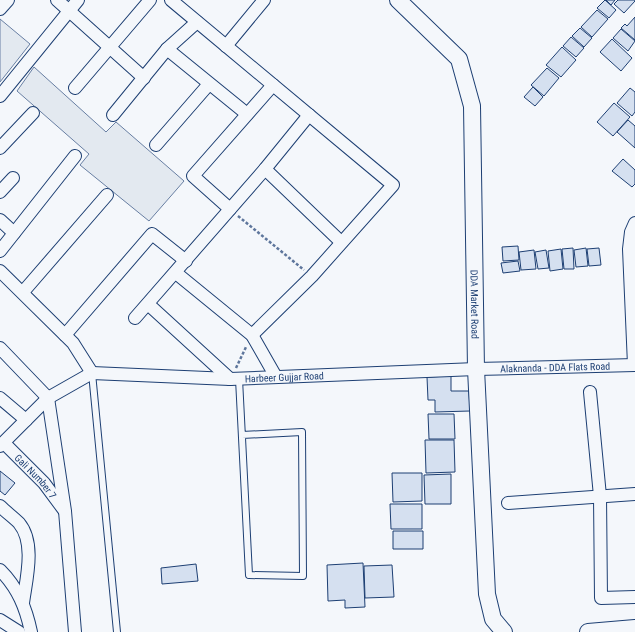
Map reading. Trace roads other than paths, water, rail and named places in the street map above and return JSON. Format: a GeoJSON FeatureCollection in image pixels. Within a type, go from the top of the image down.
{"type":"FeatureCollection","features":[{"type":"Feature","properties":{"kind":"street"},"geometry":{"type":"LineString","coordinates":[[0,9],[8,0]]}},
{"type":"Feature","properties":{"kind":"street"},"geometry":{"type":"LineString","coordinates":[[57,0],[68,12],[110,46],[144,78]]}},
{"type":"Feature","properties":{"kind":"street"},"geometry":{"type":"LineString","coordinates":[[0,96],[78,0]]}},
{"type":"Feature","properties":{"kind":"street"},"geometry":{"type":"LineString","coordinates":[[75,88],[150,0]]}},
{"type":"Feature","properties":{"kind":"street"},"geometry":{"type":"LineString","coordinates":[[171,0],[392,185],[312,276],[252,335]]}},
{"type":"Feature","properties":{"kind":"street"},"geometry":{"type":"LineString","coordinates":[[226,46],[264,0]]}},
{"type":"Feature","properties":{"kind":"street","name":"DDA Market Road"},"geometry":{"type":"LineString","coordinates":[[405,2],[459,59],[472,106],[476,369],[487,594],[493,619],[504,632]]}},
{"type":"Feature","properties":{"kind":"street"},"geometry":{"type":"LineString","coordinates":[[113,115],[166,49],[197,22]]}},
{"type":"Feature","properties":{"kind":"street"},"geometry":{"type":"LineString","coordinates":[[166,49],[247,114]]}},
{"type":"Feature","properties":{"kind":"street"},"geometry":{"type":"LineString","coordinates":[[156,145],[209,84]]}},
{"type":"Feature","properties":{"kind":"street"},"geometry":{"type":"LineString","coordinates":[[230,209],[193,176],[273,85]]}},
{"type":"Feature","properties":{"kind":"street"},"geometry":{"type":"LineString","coordinates":[[0,148],[33,113]]}},
{"type":"Feature","properties":{"kind":"street"},"geometry":{"type":"LineString","coordinates":[[135,318],[176,273],[309,115]]}},
{"type":"Feature","properties":{"kind":"street"},"geometry":{"type":"LineString","coordinates":[[0,250],[75,156]]}},
{"type":"Feature","properties":{"kind":"street"},"geometry":{"type":"LineString","coordinates":[[265,169],[341,242]]}},
{"type":"Feature","properties":{"kind":"street"},"geometry":{"type":"LineString","coordinates":[[0,192],[13,178]]}},
{"type":"Feature","properties":{"kind":"street"},"geometry":{"type":"LineString","coordinates":[[23,292],[107,195]]}},
{"type":"Feature","properties":{"kind":"street"},"geometry":{"type":"LineString","coordinates":[[0,220],[14,233]]}},
{"type":"Feature","properties":{"kind":"street"},"geometry":{"type":"LineString","coordinates":[[634,365],[629,249],[631,232],[635,223]]}},
{"type":"Feature","properties":{"kind":"street"},"geometry":{"type":"LineString","coordinates":[[64,335],[152,234],[186,261]]}},
{"type":"Feature","properties":{"kind":"street"},"geometry":{"type":"LineString","coordinates":[[0,271],[23,292],[72,343],[92,373],[48,398],[2,445]]}},
{"type":"Feature","properties":{"kind":"street"},"geometry":{"type":"LineString","coordinates":[[176,273],[252,335],[276,377]]}},
{"type":"Feature","properties":{"kind":"street"},"geometry":{"type":"LineString","coordinates":[[148,304],[235,379]]}},
{"type":"Feature","properties":{"kind":"street"},"geometry":{"type":"LineString","coordinates":[[0,348],[48,398],[65,511],[75,632]]}},
{"type":"Feature","properties":{"kind":"street","name":"Alaknanda - DDA Flats Road"},"geometry":{"type":"LineString","coordinates":[[476,369],[634,365]]}},
{"type":"Feature","properties":{"kind":"street","name":"Harbeer Gujjar Road"},"geometry":{"type":"LineString","coordinates":[[92,373],[235,379],[476,369]]}},
{"type":"Feature","properties":{"kind":"street"},"geometry":{"type":"LineString","coordinates":[[590,392],[600,496],[601,598],[635,597]]}},
{"type":"Feature","properties":{"kind":"street"},"geometry":{"type":"LineString","coordinates":[[0,398],[26,420]]}},
{"type":"Feature","properties":{"kind":"street","name":"Gali Number 7"},"geometry":{"type":"LineString","coordinates":[[2,445],[44,483],[65,511]]}},
{"type":"Feature","properties":{"kind":"street"},"geometry":{"type":"LineString","coordinates":[[508,503],[635,494]]}},
{"type":"Feature","properties":{"kind":"street"},"geometry":{"type":"LineString","coordinates":[[0,506],[20,524],[27,543],[28,554],[24,603]]}},
{"type":"Feature","properties":{"kind":"street"},"geometry":{"type":"LineString","coordinates":[[0,570],[16,589],[24,603],[32,632]]}},
{"type":"Feature","properties":{"kind":"street"},"geometry":{"type":"LineString","coordinates":[[0,620],[19,632]]}},
{"type":"Feature","properties":{"kind":"street"},"geometry":{"type":"LineString","coordinates":[[588,632],[635,628]]}},
{"type":"Feature","properties":{"kind":"lane"},"geometry":{"type":"LineString","coordinates":[[92,373],[117,632]]}},
{"type":"Feature","properties":{"kind":"lane"},"geometry":{"type":"LineString","coordinates":[[235,379],[242,435],[248,575],[304,576],[302,432],[242,435]]}}]}
